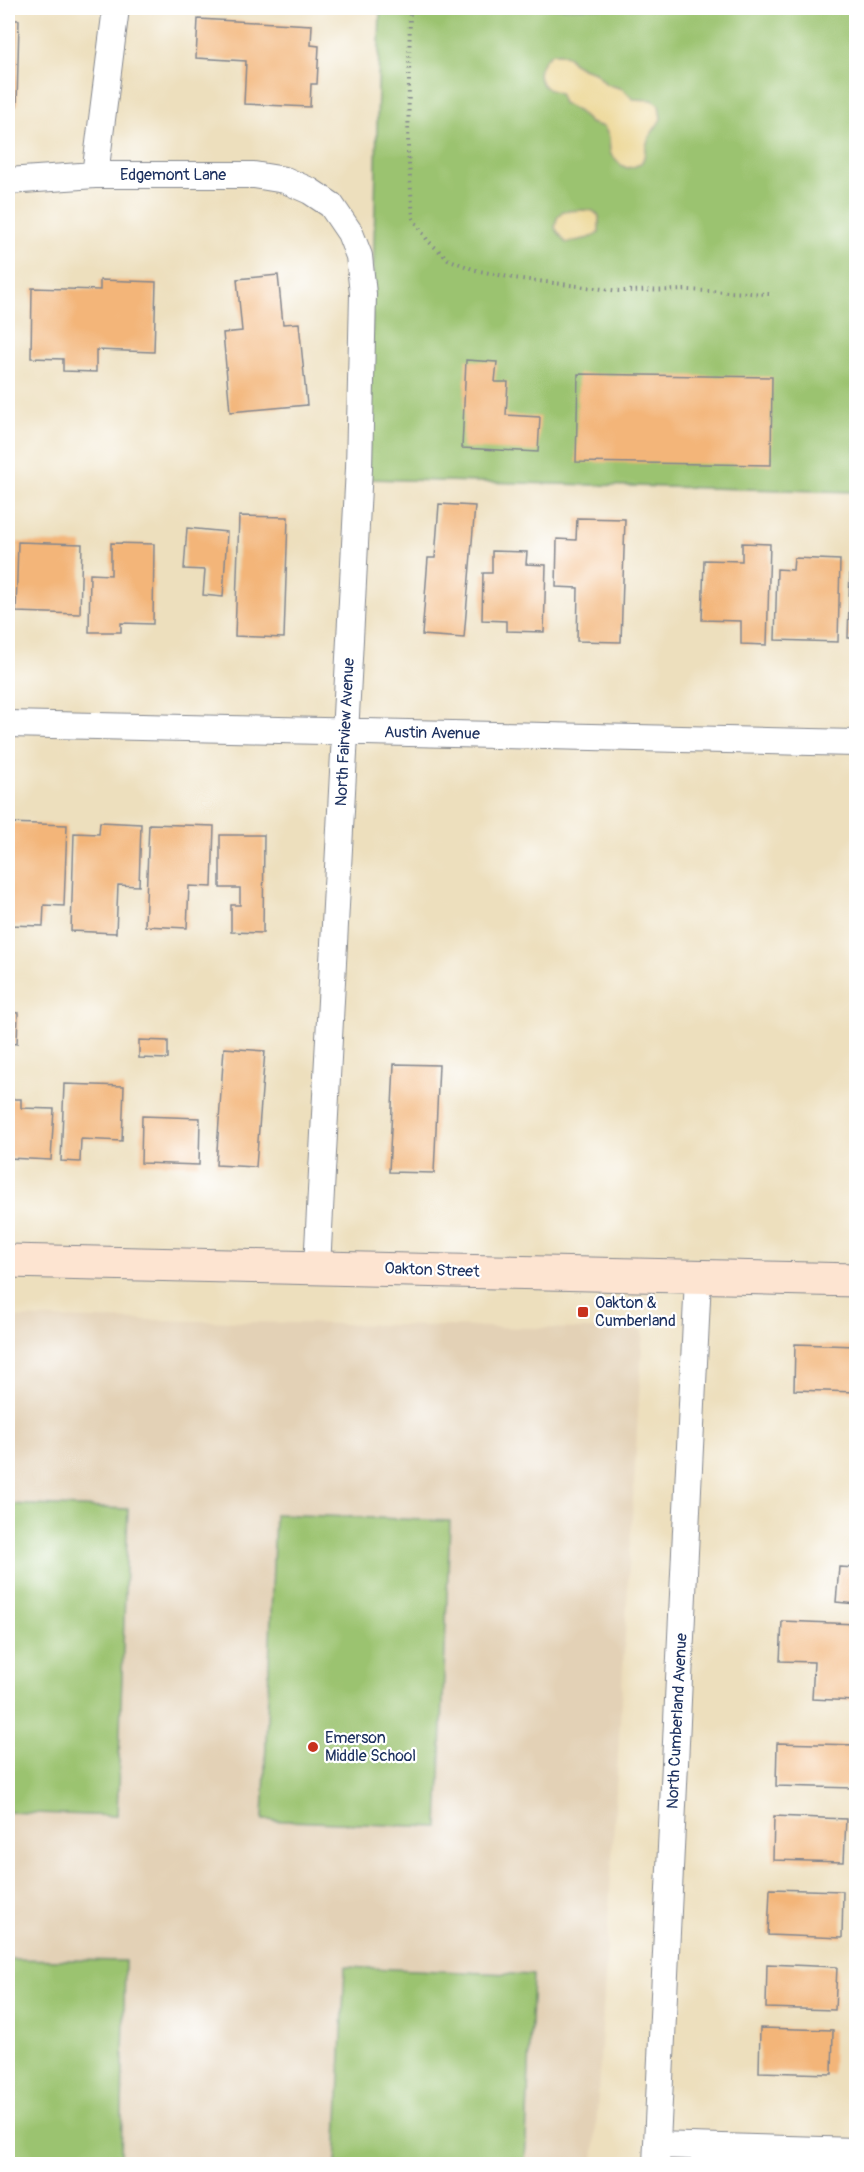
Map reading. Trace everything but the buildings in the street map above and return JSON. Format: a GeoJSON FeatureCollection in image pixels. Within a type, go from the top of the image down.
{"type":"FeatureCollection","features":[{"type":"Feature","properties":{"kind":"main road","name":"Oakton Street"},"geometry":{"type":"LineString","coordinates":[[8,1261],[856,1280]]}},
{"type":"Feature","properties":{"kind":"street"},"geometry":{"type":"LineString","coordinates":[[95,174],[116,8]]}},
{"type":"Feature","properties":{"kind":"street","name":"Edgemont Lane"},"geometry":{"type":"LineString","coordinates":[[8,181],[95,174],[254,175],[285,180],[310,190],[331,206]]}},
{"type":"Feature","properties":{"kind":"street","name":"North Fairview Avenue"},"geometry":{"type":"LineString","coordinates":[[317,1267],[359,468],[363,294],[359,256],[350,233],[331,206]]}},
{"type":"Feature","properties":{"kind":"street","name":"Austin Avenue"},"geometry":{"type":"LineString","coordinates":[[8,724],[856,743]]}},
{"type":"Feature","properties":{"kind":"street","name":"North Cumberland Avenue"},"geometry":{"type":"LineString","coordinates":[[657,2155],[698,1278]]}},
{"type":"Feature","properties":{"kind":"street"},"geometry":{"type":"LineString","coordinates":[[657,2155],[856,2151]]}},
{"type":"Feature","properties":{"kind":"path"},"geometry":{"type":"LineString","coordinates":[[410,8],[408,152],[413,218],[428,241],[448,259],[475,270],[513,278],[619,291],[769,294]]}},
{"type":"Feature","properties":{"kind":"shaded area","name":"Emerson Middle School"},"geometry":{"type":"Polygon","coordinates":[[[8,1317],[643,1330],[594,2164],[8,2164],[8,1317]]]}},
{"type":"Feature","properties":{"kind":"green space"},"geometry":{"type":"Polygon","coordinates":[[[380,8],[856,8],[856,492],[368,479],[380,8]]]}},
{"type":"Feature","properties":{"kind":"green space"},"geometry":{"type":"Polygon","coordinates":[[[8,1504],[128,1509],[117,1816],[8,1812],[8,1504]]]}},
{"type":"Feature","properties":{"kind":"green space"},"geometry":{"type":"Polygon","coordinates":[[[275,1514],[450,1521],[438,1827],[263,1820],[275,1514]]]}},
{"type":"Feature","properties":{"kind":"green space"},"geometry":{"type":"Polygon","coordinates":[[[8,1959],[125,1961],[121,2164],[8,2164],[8,1959]]]}},
{"type":"Feature","properties":{"kind":"green space"},"geometry":{"type":"Polygon","coordinates":[[[345,1967],[533,1975],[525,2164],[336,2164],[345,1967]]]}},
{"type":"Feature","properties":{"kind":"sand"},"geometry":{"type":"Polygon","coordinates":[[[552,53],[560,53],[569,57],[572,62],[582,68],[595,72],[606,84],[623,89],[633,99],[652,100],[659,105],[661,119],[649,137],[644,159],[639,165],[627,168],[621,165],[610,153],[609,137],[604,127],[590,123],[579,112],[563,103],[559,93],[541,83],[540,69],[552,53]]]}},
{"type":"Feature","properties":{"kind":"sand"},"geometry":{"type":"Polygon","coordinates":[[[587,210],[599,216],[599,233],[589,238],[566,243],[555,228],[557,218],[563,211],[587,210]]]}},
{"type":"Feature","properties":{"kind":"place","name":"Oakton & Cumberland"},"geometry":{"type":"Point","coordinates":[583,1312]}},
{"type":"Feature","properties":{"kind":"place","name":"Emerson Middle School"},"geometry":{"type":"Point","coordinates":[313,1747]}}]}
